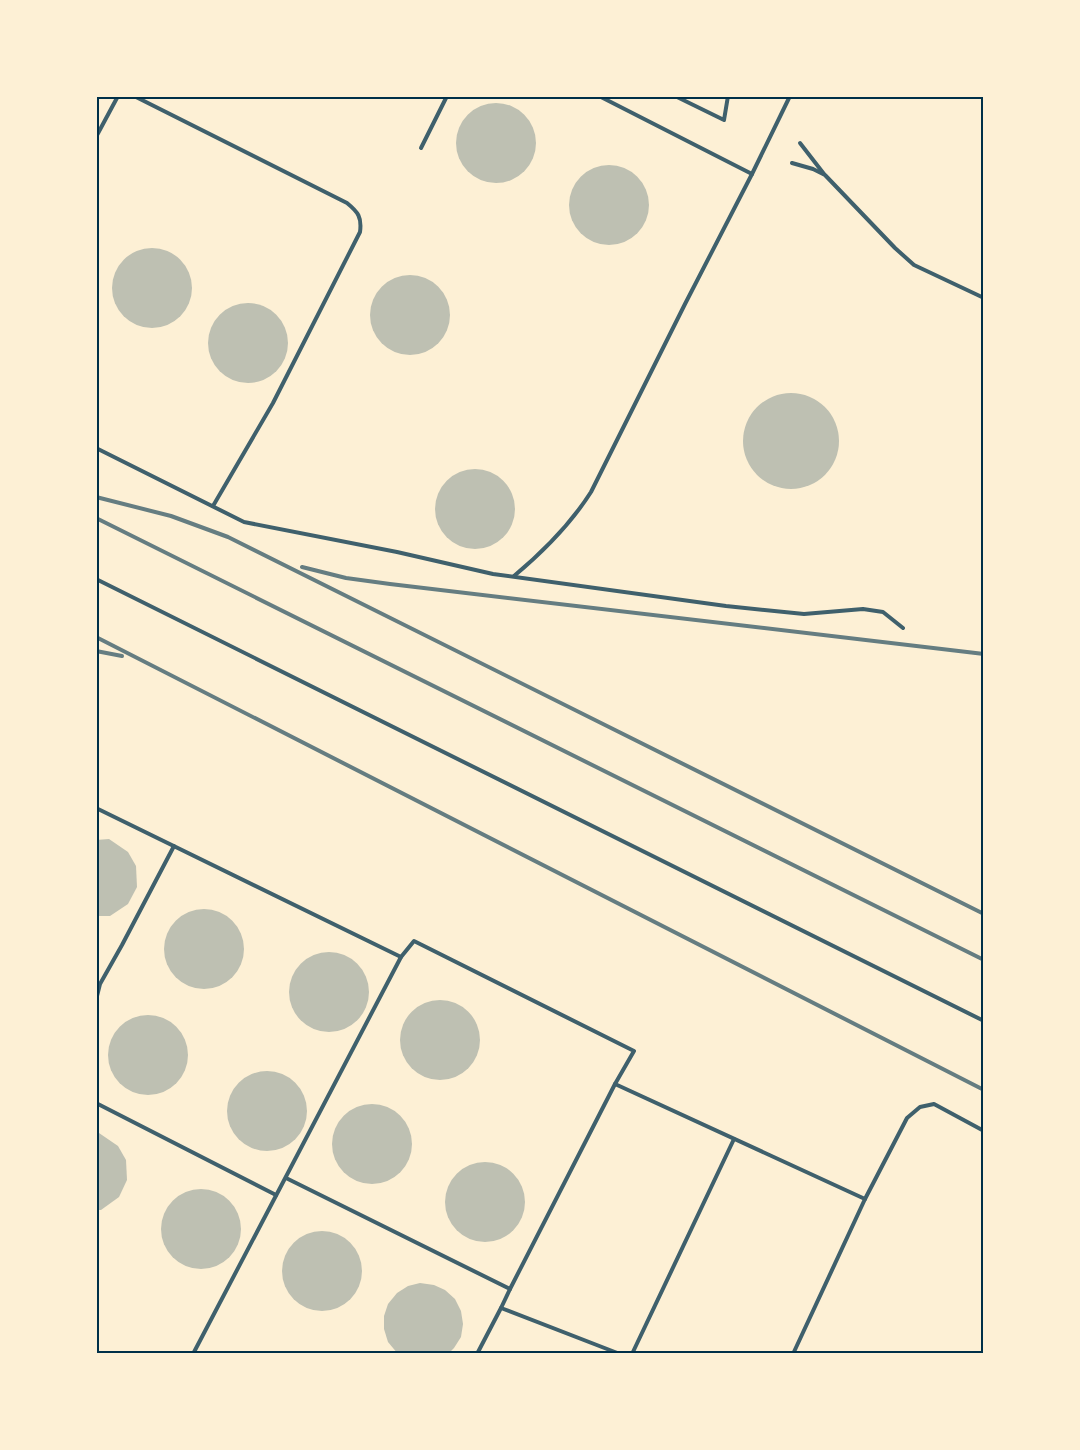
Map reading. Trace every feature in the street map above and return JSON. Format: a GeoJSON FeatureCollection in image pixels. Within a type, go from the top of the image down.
{"type":"FeatureCollection","features":[{"type":"Feature","properties":{"kind":"lane"},"geometry":{"type":"LineString","coordinates":[[96,137],[118,96]]}},
{"type":"Feature","properties":{"kind":"lane"},"geometry":{"type":"LineString","coordinates":[[134,96],[347,203],[361,217],[360,232],[304,343],[273,403],[213,507]]}},
{"type":"Feature","properties":{"kind":"lane"},"geometry":{"type":"LineString","coordinates":[[421,148],[447,96]]}},
{"type":"Feature","properties":{"kind":"lane"},"geometry":{"type":"LineString","coordinates":[[600,96],[752,174]]}},
{"type":"Feature","properties":{"kind":"lane"},"geometry":{"type":"LineString","coordinates":[[675,96],[724,120],[728,96]]}},
{"type":"Feature","properties":{"kind":"lane"},"geometry":{"type":"LineString","coordinates":[[513,576],[555,539],[577,514],[591,492],[790,96]]}},
{"type":"Feature","properties":{"kind":"lane"},"geometry":{"type":"LineString","coordinates":[[801,143],[825,175],[914,265],[984,298]]}},
{"type":"Feature","properties":{"kind":"lane"},"geometry":{"type":"LineString","coordinates":[[792,163],[825,175]]}},
{"type":"Feature","properties":{"kind":"lane"},"geometry":{"type":"LineString","coordinates":[[96,448],[244,522],[513,576],[804,615],[863,609],[883,612],[903,628]]}},
{"type":"Feature","properties":{"kind":"lane"},"geometry":{"type":"LineString","coordinates":[[96,579],[984,1021]]}},
{"type":"Feature","properties":{"kind":"lane"},"geometry":{"type":"LineString","coordinates":[[96,808],[401,957]]}},
{"type":"Feature","properties":{"kind":"lane"},"geometry":{"type":"LineString","coordinates":[[96,1000],[100,984],[174,846]]}},
{"type":"Feature","properties":{"kind":"lane"},"geometry":{"type":"LineString","coordinates":[[193,1354],[401,957],[414,941],[634,1051],[477,1354]]}},
{"type":"Feature","properties":{"kind":"lane"},"geometry":{"type":"LineString","coordinates":[[615,1084],[865,1199]]}},
{"type":"Feature","properties":{"kind":"lane"},"geometry":{"type":"LineString","coordinates":[[96,1103],[276,1195]]}},
{"type":"Feature","properties":{"kind":"lane"},"geometry":{"type":"LineString","coordinates":[[793,1354],[865,1199],[907,1118],[920,1107],[934,1104],[984,1131]]}},
{"type":"Feature","properties":{"kind":"lane"},"geometry":{"type":"LineString","coordinates":[[632,1354],[734,1139]]}},
{"type":"Feature","properties":{"kind":"lane"},"geometry":{"type":"LineString","coordinates":[[286,1178],[510,1289]]}},
{"type":"Feature","properties":{"kind":"lane"},"geometry":{"type":"LineString","coordinates":[[501,1308],[620,1354]]}},
{"type":"Feature","properties":{"kind":"building"},"geometry":{"type":"Polygon","coordinates":[[[496,103],[511,106],[524,115],[533,128],[536,143],[533,158],[524,171],[511,180],[496,183],[481,180],[468,171],[459,158],[456,143],[459,128],[468,115],[481,106],[496,103]]]}},
{"type":"Feature","properties":{"kind":"building"},"geometry":{"type":"Polygon","coordinates":[[[609,165],[624,168],[637,177],[646,190],[649,205],[646,220],[637,233],[624,242],[609,245],[594,242],[581,233],[572,220],[569,205],[572,190],[581,177],[594,168],[609,165]]]}},
{"type":"Feature","properties":{"kind":"building"},"geometry":{"type":"Polygon","coordinates":[[[152,248],[167,251],[180,260],[189,273],[192,288],[189,303],[180,316],[167,325],[152,328],[137,325],[124,316],[115,303],[112,288],[115,273],[124,260],[137,251],[152,248]]]}},
{"type":"Feature","properties":{"kind":"building"},"geometry":{"type":"Polygon","coordinates":[[[410,275],[425,278],[438,287],[447,300],[450,315],[447,330],[438,343],[425,352],[410,355],[395,352],[382,343],[373,330],[370,315],[373,300],[382,287],[395,278],[410,275]]]}},
{"type":"Feature","properties":{"kind":"building"},"geometry":{"type":"Polygon","coordinates":[[[248,303],[263,306],[276,315],[285,328],[288,343],[285,358],[276,371],[263,380],[248,383],[233,380],[220,371],[211,358],[208,343],[211,328],[220,315],[233,306],[248,303]]]}},
{"type":"Feature","properties":{"kind":"building"},"geometry":{"type":"Polygon","coordinates":[[[791,393],[810,396],[825,407],[836,422],[839,441],[836,460],[825,475],[810,486],[791,489],[772,486],[757,475],[746,460],[743,441],[746,422],[757,407],[772,396],[791,393]]]}},
{"type":"Feature","properties":{"kind":"building"},"geometry":{"type":"Polygon","coordinates":[[[475,469],[490,472],[503,481],[512,494],[515,509],[512,524],[503,537],[490,546],[475,549],[460,546],[447,537],[438,524],[435,509],[438,494],[447,481],[460,472],[475,469]]]}},
{"type":"Feature","properties":{"kind":"building"},"geometry":{"type":"Polygon","coordinates":[[[109,839],[128,852],[136,866],[137,887],[128,904],[110,916],[96,916],[96,840],[109,839]]]}},
{"type":"Feature","properties":{"kind":"building"},"geometry":{"type":"Polygon","coordinates":[[[204,909],[219,912],[232,921],[241,934],[244,949],[241,964],[232,977],[219,986],[204,989],[189,986],[176,977],[167,964],[164,949],[167,934],[176,921],[189,912],[204,909]]]}},
{"type":"Feature","properties":{"kind":"building"},"geometry":{"type":"Polygon","coordinates":[[[329,952],[344,955],[357,964],[366,977],[369,992],[366,1007],[357,1020],[344,1029],[329,1032],[314,1029],[301,1020],[292,1007],[289,992],[292,977],[301,964],[314,955],[329,952]]]}},
{"type":"Feature","properties":{"kind":"building"},"geometry":{"type":"Polygon","coordinates":[[[440,1000],[455,1003],[468,1012],[477,1025],[480,1040],[477,1055],[468,1068],[455,1077],[440,1080],[425,1077],[412,1068],[403,1055],[400,1040],[403,1025],[412,1012],[425,1003],[440,1000]]]}},
{"type":"Feature","properties":{"kind":"building"},"geometry":{"type":"Polygon","coordinates":[[[148,1015],[163,1018],[176,1027],[185,1040],[188,1055],[185,1070],[176,1083],[163,1092],[148,1095],[133,1092],[120,1083],[111,1070],[108,1055],[111,1040],[120,1027],[133,1018],[148,1015]]]}},
{"type":"Feature","properties":{"kind":"building"},"geometry":{"type":"Polygon","coordinates":[[[267,1071],[282,1074],[295,1083],[304,1096],[307,1111],[304,1126],[295,1139],[282,1148],[267,1151],[252,1148],[239,1139],[230,1126],[227,1111],[230,1096],[239,1083],[252,1074],[267,1071]]]}},
{"type":"Feature","properties":{"kind":"building"},"geometry":{"type":"Polygon","coordinates":[[[372,1104],[387,1107],[400,1116],[409,1129],[412,1144],[409,1159],[400,1172],[387,1181],[372,1184],[357,1181],[344,1172],[335,1159],[332,1144],[335,1129],[344,1116],[357,1107],[372,1104]]]}},
{"type":"Feature","properties":{"kind":"building"},"geometry":{"type":"Polygon","coordinates":[[[96,1133],[118,1146],[126,1160],[127,1180],[119,1197],[101,1210],[96,1210],[96,1133]]]}},
{"type":"Feature","properties":{"kind":"building"},"geometry":{"type":"Polygon","coordinates":[[[485,1162],[500,1165],[513,1174],[522,1187],[525,1202],[522,1217],[513,1230],[500,1239],[485,1242],[470,1239],[457,1230],[448,1217],[445,1202],[448,1187],[457,1174],[470,1165],[485,1162]]]}},
{"type":"Feature","properties":{"kind":"building"},"geometry":{"type":"Polygon","coordinates":[[[201,1189],[216,1192],[229,1201],[238,1214],[241,1229],[238,1244],[229,1257],[216,1266],[201,1269],[186,1266],[173,1257],[164,1244],[161,1229],[164,1214],[173,1201],[186,1192],[201,1189]]]}},
{"type":"Feature","properties":{"kind":"building"},"geometry":{"type":"Polygon","coordinates":[[[322,1231],[337,1234],[350,1243],[359,1256],[362,1271],[359,1286],[350,1299],[337,1308],[322,1311],[307,1308],[294,1299],[285,1286],[282,1271],[285,1256],[294,1243],[307,1234],[322,1231]]]}},
{"type":"Feature","properties":{"kind":"building"},"geometry":{"type":"Polygon","coordinates":[[[420,1283],[434,1285],[445,1290],[455,1299],[461,1311],[463,1324],[461,1337],[448,1354],[398,1354],[388,1342],[384,1329],[384,1316],[388,1304],[397,1293],[408,1286],[420,1283]]]}},
{"type":"Feature","properties":{"kind":"railway"},"geometry":{"type":"LineString","coordinates":[[96,497],[171,516],[228,537],[984,914]]}},
{"type":"Feature","properties":{"kind":"railway"},"geometry":{"type":"LineString","coordinates":[[96,518],[984,960]]}},
{"type":"Feature","properties":{"kind":"railway"},"geometry":{"type":"LineString","coordinates":[[302,567],[346,578],[390,584],[984,654]]}},
{"type":"Feature","properties":{"kind":"railway"},"geometry":{"type":"LineString","coordinates":[[96,637],[984,1090]]}},
{"type":"Feature","properties":{"kind":"railway"},"geometry":{"type":"LineString","coordinates":[[96,651],[122,656]]}}]}
